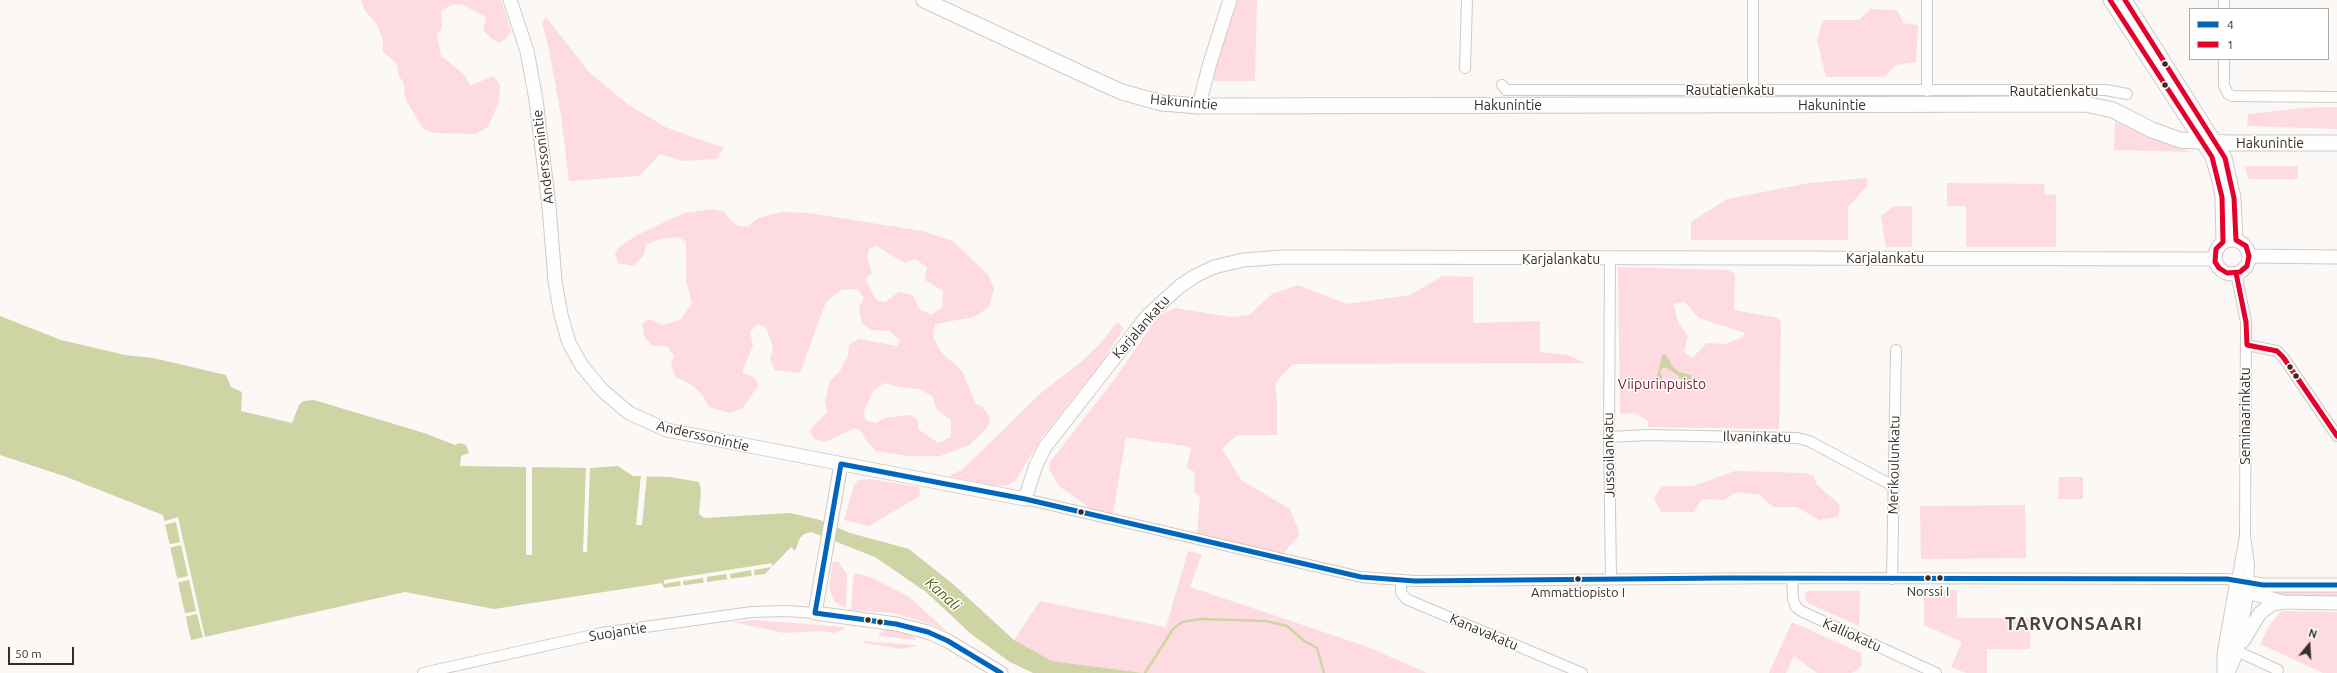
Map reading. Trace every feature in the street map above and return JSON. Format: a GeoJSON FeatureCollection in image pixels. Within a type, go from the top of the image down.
{"type":"FeatureCollection","features":[{"type":"Feature","properties":{"kind":"highway","name":"Hakunintie"},"geometry":{"type":"LineString","coordinates":[[924,0],[1122,92],[1162,103],[1199,106],[2085,104],[2113,110],[2165,135],[2337,143]]}},
{"type":"Feature","properties":{"kind":"highway","name":"Hakunintie"},"geometry":{"type":"LineString","coordinates":[[2207,138],[2337,136]]}},
{"type":"Feature","properties":{"kind":"main road","name":"Anderssonintie"},"geometry":{"type":"LineString","coordinates":[[510,0],[527,51],[536,100],[549,206],[555,281],[561,315],[569,343],[582,366],[602,390],[629,413],[667,430],[1025,499]]}},
{"type":"Feature","properties":{"kind":"main road"},"geometry":{"type":"LineString","coordinates":[[1199,106],[1209,66],[1230,0]]}},
{"type":"Feature","properties":{"kind":"main road"},"geometry":{"type":"LineString","coordinates":[[2110,0],[2207,138]]}},
{"type":"Feature","properties":{"kind":"main road"},"geometry":{"type":"LineString","coordinates":[[2125,0],[2207,138],[2219,180],[2229,241]]}},
{"type":"Feature","properties":{"kind":"main road"},"geometry":{"type":"LineString","coordinates":[[2229,241],[2246,246],[2249,256],[2245,268],[2236,273],[2224,272],[2217,266],[2215,259],[2216,250],[2229,241]]}},
{"type":"Feature","properties":{"kind":"main road"},"geometry":{"type":"LineString","coordinates":[[2249,256],[2337,257]]}},
{"type":"Feature","properties":{"kind":"main road","name":"Karjalankatu"},"geometry":{"type":"LineString","coordinates":[[1025,499],[1036,465],[1045,447],[1137,328],[1180,286],[1214,267],[1243,260],[1284,257],[1610,259],[2215,259]]}},
{"type":"Feature","properties":{"kind":"main road"},"geometry":{"type":"LineString","coordinates":[[841,464],[815,613],[896,624],[928,632],[948,641],[1001,673]]}},
{"type":"Feature","properties":{"kind":"main road"},"geometry":{"type":"LineString","coordinates":[[2242,586],[2337,586]]}},
{"type":"Feature","properties":{"kind":"main road"},"geometry":{"type":"LineString","coordinates":[[2242,586],[2283,602]]}},
{"type":"Feature","properties":{"kind":"main road","name":"Seminaarinkatu"},"geometry":{"type":"LineString","coordinates":[[2228,673],[2237,652],[2242,586]]}},
{"type":"Feature","properties":{"kind":"main road","name":"Seminaarinkatu"},"geometry":{"type":"LineString","coordinates":[[2224,673],[2224,654],[2242,586]]}},
{"type":"Feature","properties":{"kind":"main road"},"geometry":{"type":"LineString","coordinates":[[2237,652],[2260,613],[2272,604],[2283,602],[2337,603]]}},
{"type":"Feature","properties":{"kind":"street"},"geometry":{"type":"LineString","coordinates":[[1465,68],[1467,0]]}},
{"type":"Feature","properties":{"kind":"street"},"geometry":{"type":"LineString","coordinates":[[1753,0],[1753,90]]}},
{"type":"Feature","properties":{"kind":"street"},"geometry":{"type":"LineString","coordinates":[[1927,0],[1927,91]]}},
{"type":"Feature","properties":{"kind":"street"},"geometry":{"type":"LineString","coordinates":[[2224,60],[2224,85],[2228,94],[2238,97],[2337,97]]}},
{"type":"Feature","properties":{"kind":"street","name":"Rautatienkatu"},"geometry":{"type":"LineString","coordinates":[[1502,86],[1506,90],[2106,90],[2127,94]]}},
{"type":"Feature","properties":{"kind":"street","name":"Jussoilankatu"},"geometry":{"type":"LineString","coordinates":[[1610,259],[1609,437],[1611,578]]}},
{"type":"Feature","properties":{"kind":"street","name":"Seminaarinkatu"},"geometry":{"type":"LineString","coordinates":[[2236,273],[2246,322],[2247,345],[2245,536],[2242,586]]}},
{"type":"Feature","properties":{"kind":"street"},"geometry":{"type":"LineString","coordinates":[[2247,345],[2277,351],[2283,357],[2337,435]]}},
{"type":"Feature","properties":{"kind":"street","name":"Merikoulunkatu"},"geometry":{"type":"LineString","coordinates":[[1892,579],[1896,350]]}},
{"type":"Feature","properties":{"kind":"street","name":"Ilvaninkatu"},"geometry":{"type":"LineString","coordinates":[[1609,437],[1649,435],[1798,438],[1809,441],[1893,486]]}},
{"type":"Feature","properties":{"kind":"street"},"geometry":{"type":"LineString","coordinates":[[1025,499],[1354,576],[1401,580],[1611,578],[2214,580],[2242,586]]}},
{"type":"Feature","properties":{"kind":"street","name":"Kalliokatu"},"geometry":{"type":"LineString","coordinates":[[1792,578],[1793,599],[1796,607],[1803,612],[1936,673]]}},
{"type":"Feature","properties":{"kind":"street","name":"Kanavakatu"},"geometry":{"type":"LineString","coordinates":[[1401,580],[1401,592],[1406,599],[1582,673]]}},
{"type":"Feature","properties":{"kind":"street","name":"Suojantie"},"geometry":{"type":"LineString","coordinates":[[423,673],[558,642],[624,630],[752,612],[786,610],[815,613]]}},
{"type":"Feature","properties":{"kind":"street"},"geometry":{"type":"LineString","coordinates":[[2237,652],[2281,672]]}},
{"type":"Feature","properties":{"kind":"street"},"geometry":{"type":"LineString","coordinates":[[2266,657],[2281,672]]}},
{"type":"Feature","properties":{"kind":"green space"},"geometry":{"type":"Polygon","coordinates":[[[361,0],[501,0],[511,31],[507,38],[499,43],[492,39],[483,30],[486,17],[461,4],[451,5],[441,11],[442,27],[437,34],[441,56],[465,75],[470,86],[493,76],[500,85],[499,102],[488,127],[476,134],[435,133],[423,129],[406,100],[403,82],[399,76],[396,63],[383,52],[383,40],[377,25],[364,9],[361,0]]]}},
{"type":"Feature","properties":{"kind":"green space"},"geometry":{"type":"Polygon","coordinates":[[[1237,0],[1257,0],[1255,81],[1214,81],[1211,79],[1234,5],[1237,0]]]}},
{"type":"Feature","properties":{"kind":"green space"},"geometry":{"type":"Polygon","coordinates":[[[1870,9],[1897,10],[1903,23],[1918,25],[1916,62],[1896,65],[1884,77],[1826,77],[1817,40],[1823,20],[1859,20],[1870,9]]]}},
{"type":"Feature","properties":{"kind":"green space"},"geometry":{"type":"Polygon","coordinates":[[[546,17],[589,72],[626,103],[665,127],[724,148],[717,159],[683,161],[660,154],[639,176],[569,181],[561,116],[549,49],[542,23],[546,17]]]}},
{"type":"Feature","properties":{"kind":"green space"},"geometry":{"type":"Polygon","coordinates":[[[2337,107],[2337,129],[2247,126],[2248,114],[2303,108],[2337,107]]]}},
{"type":"Feature","properties":{"kind":"green space"},"geometry":{"type":"Polygon","coordinates":[[[2115,121],[2159,141],[2193,152],[2114,150],[2115,121]]]}},
{"type":"Feature","properties":{"kind":"green space"},"geometry":{"type":"Polygon","coordinates":[[[2244,166],[2298,166],[2298,179],[2249,179],[2244,166]]]}},
{"type":"Feature","properties":{"kind":"green space"},"geometry":{"type":"Polygon","coordinates":[[[1867,178],[1867,186],[1848,207],[1848,240],[1691,240],[1691,222],[1727,199],[1809,183],[1867,178]]]}},
{"type":"Feature","properties":{"kind":"green space"},"geometry":{"type":"Polygon","coordinates":[[[1947,183],[2044,184],[2045,195],[2056,194],[2056,247],[1966,247],[1966,206],[1947,206],[1947,183]]]}},
{"type":"Feature","properties":{"kind":"green space"},"geometry":{"type":"Polygon","coordinates":[[[1894,206],[1912,206],[1912,247],[1886,247],[1881,216],[1894,206]]]}},
{"type":"Feature","properties":{"kind":"green space"},"geometry":{"type":"Polygon","coordinates":[[[713,209],[724,212],[735,225],[747,227],[758,218],[781,212],[809,213],[922,231],[953,241],[989,276],[994,289],[989,307],[974,317],[935,324],[933,337],[941,352],[962,371],[976,404],[982,406],[990,417],[988,427],[969,445],[940,456],[909,456],[876,451],[865,439],[862,432],[855,428],[825,442],[814,439],[810,430],[827,412],[825,401],[830,381],[840,371],[848,355],[849,345],[859,339],[897,346],[900,341],[890,331],[871,330],[862,323],[859,308],[864,298],[858,289],[841,290],[826,302],[800,373],[775,370],[770,360],[773,348],[766,327],[758,324],[750,332],[753,346],[742,372],[755,378],[758,386],[742,409],[730,413],[709,407],[702,394],[690,384],[676,377],[671,366],[674,356],[667,346],[652,346],[644,336],[642,324],[650,319],[663,325],[680,320],[692,304],[686,280],[686,242],[678,237],[660,239],[647,244],[643,256],[634,266],[618,263],[615,254],[618,248],[637,235],[684,213],[713,209]],[[876,246],[869,249],[867,257],[872,273],[865,279],[877,301],[885,302],[899,292],[913,295],[919,309],[932,315],[942,307],[943,291],[925,280],[927,267],[915,259],[905,263],[876,246]],[[884,383],[873,391],[864,410],[865,420],[876,423],[884,418],[910,415],[918,420],[918,429],[938,443],[951,437],[951,420],[937,410],[932,396],[919,389],[900,387],[884,383]]]}},
{"type":"Feature","properties":{"kind":"green space","name":"Viipurinpuisto"},"geometry":{"type":"Polygon","coordinates":[[[1618,267],[1729,270],[1735,274],[1734,310],[1778,318],[1781,322],[1779,429],[1648,427],[1648,421],[1635,413],[1620,414],[1618,267]],[[1685,302],[1673,304],[1679,324],[1688,336],[1684,352],[1692,358],[1707,343],[1726,344],[1742,337],[1745,333],[1699,318],[1685,302]]]}},
{"type":"Feature","properties":{"kind":"green space"},"geometry":{"type":"Polygon","coordinates":[[[1443,276],[1473,277],[1473,323],[1540,321],[1540,352],[1568,355],[1585,363],[1293,364],[1275,383],[1277,400],[1277,435],[1238,435],[1222,448],[1241,480],[1290,509],[1300,534],[1282,555],[1197,534],[1200,496],[1194,492],[1195,472],[1187,468],[1191,447],[1126,437],[1113,514],[1091,509],[1059,486],[1049,469],[1050,462],[1114,380],[1158,316],[1175,308],[1231,317],[1249,315],[1272,294],[1298,285],[1347,304],[1410,295],[1443,276]]]}},
{"type":"Feature","properties":{"kind":"green space"},"geometry":{"type":"Polygon","coordinates":[[[1117,322],[1124,328],[1099,366],[1042,437],[1016,480],[1008,485],[995,486],[949,476],[963,469],[1041,393],[1082,361],[1099,345],[1117,322]]]}},
{"type":"Feature","properties":{"kind":"green space"},"geometry":{"type":"Polygon","coordinates":[[[1735,471],[1805,473],[1814,476],[1816,484],[1840,505],[1838,517],[1819,520],[1797,507],[1773,507],[1760,495],[1737,492],[1724,500],[1702,499],[1694,512],[1661,512],[1654,499],[1661,486],[1693,486],[1735,471]]]}},
{"type":"Feature","properties":{"kind":"green space"},"geometry":{"type":"Polygon","coordinates":[[[2059,477],[2083,477],[2083,499],[2058,499],[2059,477]]]}},
{"type":"Feature","properties":{"kind":"green space"},"geometry":{"type":"Polygon","coordinates":[[[869,479],[919,487],[920,496],[869,526],[844,520],[854,485],[858,480],[869,479]]]}},
{"type":"Feature","properties":{"kind":"green space"},"geometry":{"type":"Polygon","coordinates":[[[2025,505],[2026,558],[1921,559],[1920,506],[2025,505]]]}},
{"type":"Feature","properties":{"kind":"green space"},"geometry":{"type":"Polygon","coordinates":[[[1188,551],[1202,554],[1190,587],[1368,647],[1427,673],[1143,673],[1052,661],[1014,640],[1040,601],[1166,627],[1188,551]]]}},
{"type":"Feature","properties":{"kind":"green space"},"geometry":{"type":"Polygon","coordinates":[[[838,561],[847,574],[846,608],[835,602],[829,588],[832,563],[838,561]]]}},
{"type":"Feature","properties":{"kind":"green space"},"geometry":{"type":"Polygon","coordinates":[[[855,573],[873,578],[909,597],[948,632],[930,624],[893,613],[851,610],[853,578],[855,573]]]}},
{"type":"Feature","properties":{"kind":"green space"},"geometry":{"type":"Polygon","coordinates":[[[1924,590],[1957,590],[1957,618],[2030,618],[2030,649],[1987,649],[1987,673],[1966,673],[1951,667],[1962,642],[1924,625],[1924,590]]]}},
{"type":"Feature","properties":{"kind":"green space"},"geometry":{"type":"Polygon","coordinates":[[[1807,591],[1860,591],[1859,626],[1808,603],[1805,598],[1807,591]]]}},
{"type":"Feature","properties":{"kind":"green space"},"geometry":{"type":"Polygon","coordinates":[[[2264,591],[2337,591],[2337,599],[2283,598],[2264,591]]]}},
{"type":"Feature","properties":{"kind":"green space"},"geometry":{"type":"Polygon","coordinates":[[[2282,611],[2337,612],[2337,673],[2323,673],[2260,644],[2271,623],[2282,611]]]}},
{"type":"Feature","properties":{"kind":"green space"},"geometry":{"type":"Polygon","coordinates":[[[755,620],[845,627],[834,633],[821,631],[784,633],[732,622],[755,620]]]}},
{"type":"Feature","properties":{"kind":"green space"},"geometry":{"type":"Polygon","coordinates":[[[1792,622],[1861,653],[1862,666],[1852,673],[1817,673],[1794,656],[1786,673],[1769,673],[1792,622]]]}},
{"type":"Feature","properties":{"kind":"green space"},"geometry":{"type":"Polygon","coordinates":[[[885,630],[911,633],[917,640],[879,636],[879,634],[885,630]]]}},
{"type":"Feature","properties":{"kind":"green space"},"geometry":{"type":"Polygon","coordinates":[[[862,641],[917,646],[902,649],[864,643],[862,641]]]}},
{"type":"Feature","properties":{"kind":"water","name":"Kanali"},"geometry":{"type":"Polygon","coordinates":[[[0,316],[61,340],[125,355],[153,358],[226,375],[231,387],[242,392],[241,411],[292,423],[299,405],[303,401],[314,400],[424,433],[455,445],[460,443],[466,445],[469,453],[461,456],[460,466],[591,468],[618,466],[633,476],[670,477],[699,482],[701,491],[699,514],[704,518],[790,513],[820,520],[850,533],[909,549],[954,585],[1014,640],[1052,661],[1143,673],[1033,673],[1010,662],[971,634],[926,592],[875,557],[811,532],[804,534],[800,538],[795,551],[791,547],[765,574],[664,588],[662,583],[494,609],[405,592],[191,640],[163,515],[64,476],[0,455],[0,316]]]}},
{"type":"Feature","properties":{"kind":"water"},"geometry":{"type":"Polygon","coordinates":[[[1664,354],[1669,359],[1672,366],[1679,372],[1691,375],[1692,380],[1675,388],[1665,389],[1662,387],[1657,376],[1662,355],[1664,354]],[[1665,367],[1660,370],[1663,382],[1672,386],[1680,383],[1679,376],[1665,367]]]}},
{"type":"Feature","properties":{"kind":"pier"},"geometry":{"type":"Polygon","coordinates":[[[526,465],[532,465],[532,555],[526,555],[526,465]]]}},
{"type":"Feature","properties":{"kind":"pier"},"geometry":{"type":"Polygon","coordinates":[[[586,466],[590,466],[587,552],[583,552],[586,466]]]}},
{"type":"Feature","properties":{"kind":"pier"},"geometry":{"type":"Polygon","coordinates":[[[641,474],[647,475],[642,525],[636,525],[641,474]]]}},
{"type":"Feature","properties":{"kind":"pier"},"geometry":{"type":"Polygon","coordinates":[[[178,517],[205,637],[203,638],[197,614],[184,617],[183,614],[196,611],[189,580],[176,583],[175,579],[188,576],[181,545],[168,548],[167,545],[180,542],[176,522],[163,525],[162,522],[178,517]]]}},
{"type":"Feature","properties":{"kind":"pier"},"geometry":{"type":"Polygon","coordinates":[[[772,563],[772,567],[754,570],[755,577],[752,578],[751,570],[730,574],[731,581],[728,581],[726,574],[707,577],[707,584],[704,584],[703,578],[683,581],[684,587],[681,588],[680,581],[664,584],[664,580],[772,563]]]}},
{"type":"Feature","properties":{"kind":"waterway"},"geometry":{"type":"LineString","coordinates":[[1145,673],[1173,629],[1182,622],[1201,619],[1266,621],[1287,626],[1303,640],[1317,648],[1324,673]]}},
{"type":"Feature","properties":{"kind":"transit line","name":"1"},"geometry":{"type":"LineString","coordinates":[[2110,0],[2212,157],[2222,197],[2223,242],[2216,249],[2215,262],[2219,268],[2227,273],[2240,272],[2247,266],[2249,256],[2246,246],[2236,240],[2234,198],[2225,158],[2125,0]]}},
{"type":"Feature","properties":{"kind":"transit line","name":"1"},"geometry":{"type":"LineString","coordinates":[[2236,273],[2246,322],[2247,345],[2277,351],[2283,357],[2337,436]]}},
{"type":"Feature","properties":{"kind":"transit line","name":"4"},"geometry":{"type":"LineString","coordinates":[[1001,673],[948,641],[928,632],[896,624],[815,613],[841,464],[1025,499],[1361,577],[1415,581],[1726,578],[2227,579],[2263,585],[2337,585]]}},
{"type":"Feature","properties":{"kind":"place","name":"Norssi I"},"geometry":{"type":"Point","coordinates":[1928,578]}},
{"type":"Feature","properties":{"kind":"place","name":"Ammattiopisto I"},"geometry":{"type":"Point","coordinates":[1578,579]}},
{"type":"Feature","properties":{"kind":"district","name":"TARVONSAARI"},"geometry":{"type":"Point","coordinates":[2074,624]}}]}
